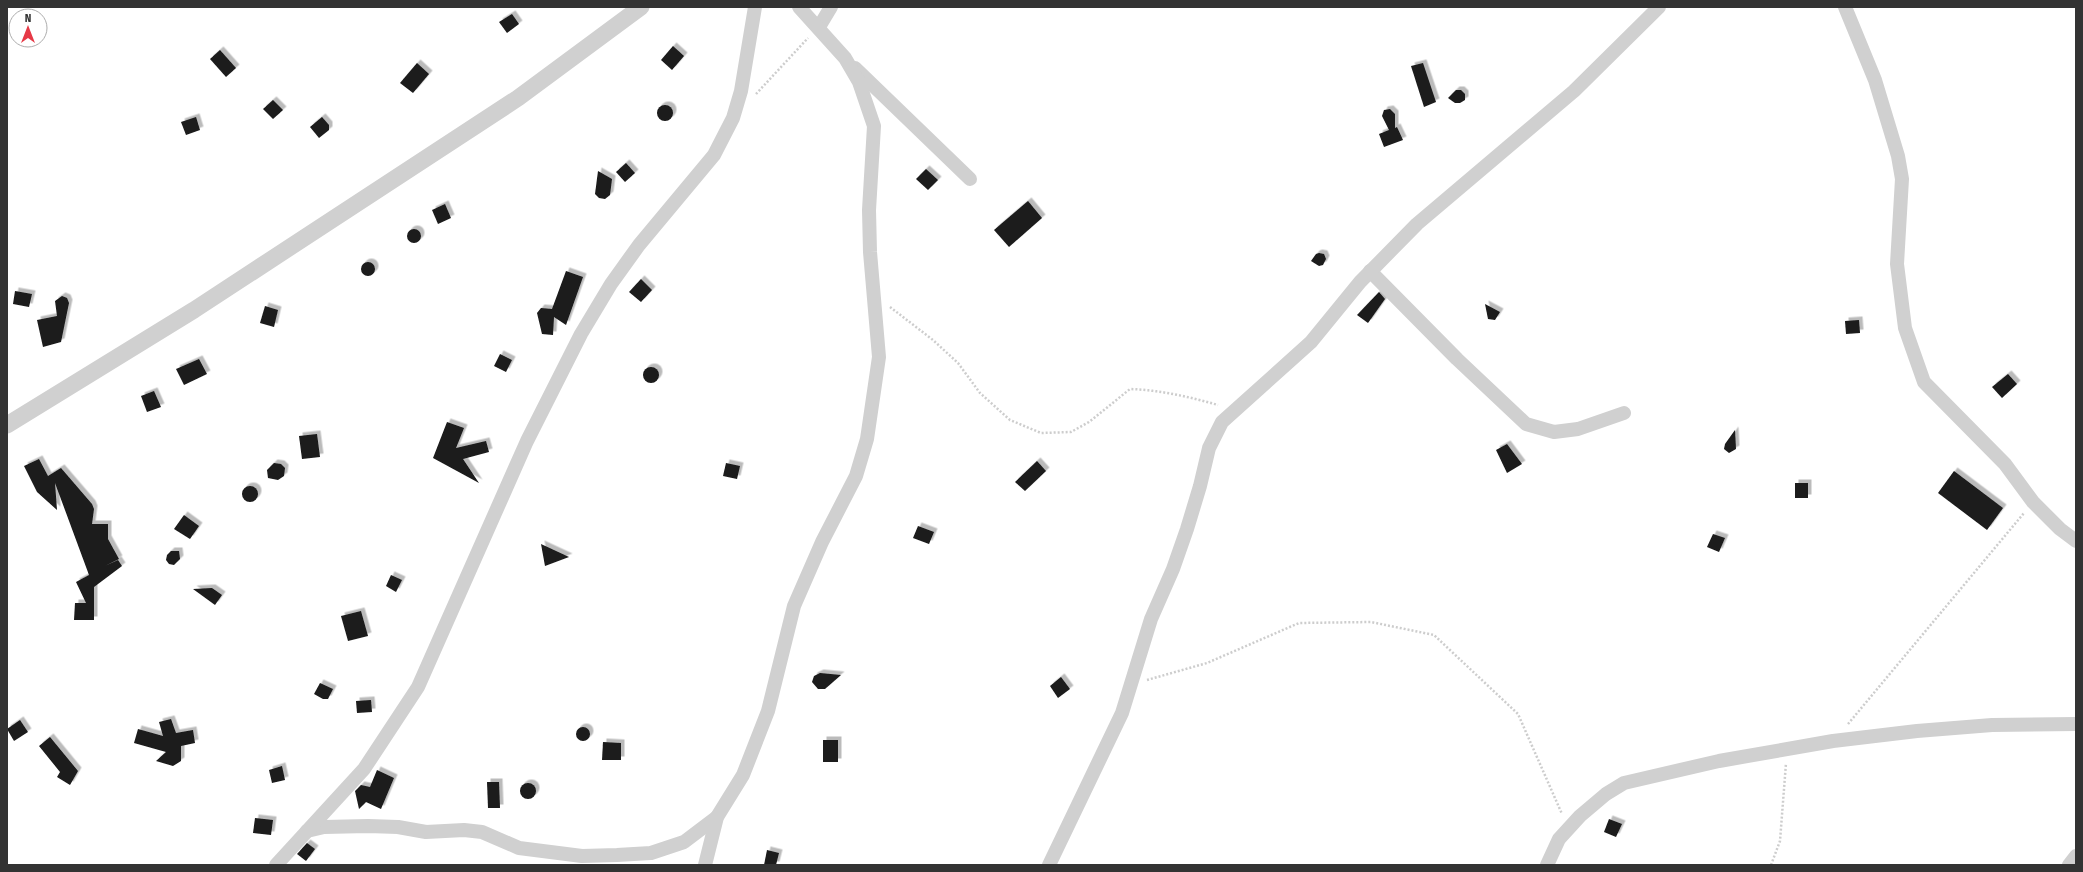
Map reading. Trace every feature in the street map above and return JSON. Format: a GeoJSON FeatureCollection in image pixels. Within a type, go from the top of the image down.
{"type":"FeatureCollection","features":[{"type":"Feature","properties":{"kind":"street"},"geometry":{"type":"LineString","coordinates":[[7,425],[194,310],[518,98],[641,7]]}},
{"type":"Feature","properties":{"kind":"street"},"geometry":{"type":"LineString","coordinates":[[276,865],[364,769],[418,686],[528,441],[581,334],[611,284],[639,246],[714,155],[733,118],[741,90],[755,7]]}},
{"type":"Feature","properties":{"kind":"street"},"geometry":{"type":"LineString","coordinates":[[799,7],[819,27],[845,58],[970,179]]}},
{"type":"Feature","properties":{"kind":"street"},"geometry":{"type":"LineString","coordinates":[[819,27],[831,7]]}},
{"type":"Feature","properties":{"kind":"street"},"geometry":{"type":"LineString","coordinates":[[1049,865],[1122,713],[1151,619],[1173,569],[1187,529],[1200,486],[1209,448],[1222,422],[1311,342],[1370,271],[1417,224],[1574,90],[1658,7]]}},
{"type":"Feature","properties":{"kind":"street"},"geometry":{"type":"LineString","coordinates":[[1845,7],[1875,80],[1898,156],[1902,179],[1897,264],[1905,328],[1924,382],[2005,464],[2033,502],[2060,529],[2076,541]]}},
{"type":"Feature","properties":{"kind":"street"},"geometry":{"type":"LineString","coordinates":[[705,865],[717,817],[743,775],[768,711],[794,606],[822,542],[856,476],[867,440],[879,357],[870,252],[869,210],[874,126],[859,82],[845,58]]}},
{"type":"Feature","properties":{"kind":"street"},"geometry":{"type":"LineString","coordinates":[[1370,271],[1457,359],[1526,424],[1554,432],[1578,429],[1624,413]]}},
{"type":"Feature","properties":{"kind":"street"},"geometry":{"type":"LineString","coordinates":[[1547,865],[1559,839],[1606,794],[1624,783],[1719,761],[1833,742],[1917,731],[1992,725],[2076,724]]}},
{"type":"Feature","properties":{"kind":"street"},"geometry":{"type":"LineString","coordinates":[[307,831],[324,827],[368,826],[398,827],[426,832],[464,830],[482,832],[519,848],[582,856],[617,855],[651,853],[684,842],[717,817]]}},
{"type":"Feature","properties":{"kind":"street"},"geometry":{"type":"LineString","coordinates":[[2069,865],[2076,856]]}},
{"type":"Feature","properties":{"kind":"path"},"geometry":{"type":"LineString","coordinates":[[755,95],[819,27]]}},
{"type":"Feature","properties":{"kind":"path"},"geometry":{"type":"LineString","coordinates":[[874,287],[882,300],[900,317],[933,340],[958,363],[980,392],[1010,420],[1041,433],[1071,432],[1089,422],[1130,389],[1148,389],[1236,410]]}},
{"type":"Feature","properties":{"kind":"path"},"geometry":{"type":"LineString","coordinates":[[1833,742],[2033,502]]}},
{"type":"Feature","properties":{"kind":"path"},"geometry":{"type":"LineString","coordinates":[[1132,684],[1207,663],[1299,623],[1372,622],[1434,635],[1518,714],[1569,829]]}},
{"type":"Feature","properties":{"kind":"path"},"geometry":{"type":"LineString","coordinates":[[1771,865],[1780,841],[1786,762],[1784,750]]}},
{"type":"Feature","properties":{"kind":"building"},"geometry":{"type":"Polygon","coordinates":[[[512,14],[519,24],[507,33],[499,22],[512,14]]]}},
{"type":"Feature","properties":{"kind":"building"},"geometry":{"type":"Polygon","coordinates":[[[673,46],[684,56],[672,70],[661,60],[673,46]]]}},
{"type":"Feature","properties":{"kind":"building"},"geometry":{"type":"Polygon","coordinates":[[[220,50],[236,68],[226,77],[210,59],[220,50]]]}},
{"type":"Feature","properties":{"kind":"building"},"geometry":{"type":"Polygon","coordinates":[[[417,63],[429,74],[413,93],[400,83],[417,63]]]}},
{"type":"Feature","properties":{"kind":"building"},"geometry":{"type":"Polygon","coordinates":[[[1423,63],[1436,102],[1424,107],[1411,66],[1423,63]]]}},
{"type":"Feature","properties":{"kind":"building"},"geometry":{"type":"Polygon","coordinates":[[[1456,90],[1461,90],[1465,94],[1465,100],[1460,103],[1455,103],[1448,98],[1456,90]]]}},
{"type":"Feature","properties":{"kind":"building"},"geometry":{"type":"Polygon","coordinates":[[[273,100],[283,110],[273,119],[263,109],[273,100]]]}},
{"type":"Feature","properties":{"kind":"building"},"geometry":{"type":"Polygon","coordinates":[[[665,105],[671,107],[673,113],[671,119],[665,121],[659,119],[657,113],[659,107],[665,105]]]}},
{"type":"Feature","properties":{"kind":"building"},"geometry":{"type":"Polygon","coordinates":[[[1390,109],[1395,114],[1395,128],[1397,127],[1403,140],[1384,147],[1379,134],[1389,130],[1382,116],[1384,110],[1390,109]]]}},
{"type":"Feature","properties":{"kind":"building"},"geometry":{"type":"Polygon","coordinates":[[[196,117],[200,130],[186,135],[181,122],[196,117]]]}},
{"type":"Feature","properties":{"kind":"building"},"geometry":{"type":"Polygon","coordinates":[[[322,117],[329,125],[329,130],[319,138],[310,127],[322,117]]]}},
{"type":"Feature","properties":{"kind":"building"},"geometry":{"type":"Polygon","coordinates":[[[626,163],[635,173],[625,182],[616,172],[626,163]]]}},
{"type":"Feature","properties":{"kind":"building"},"geometry":{"type":"Polygon","coordinates":[[[926,169],[938,180],[928,190],[916,179],[926,169]]]}},
{"type":"Feature","properties":{"kind":"building"},"geometry":{"type":"Polygon","coordinates":[[[598,171],[612,179],[610,195],[605,199],[599,198],[595,194],[598,171]]]}},
{"type":"Feature","properties":{"kind":"building"},"geometry":{"type":"Polygon","coordinates":[[[1028,201],[1042,218],[1009,247],[994,230],[1028,201]]]}},
{"type":"Feature","properties":{"kind":"building"},"geometry":{"type":"Polygon","coordinates":[[[445,204],[451,218],[438,224],[432,210],[445,204]]]}},
{"type":"Feature","properties":{"kind":"building"},"geometry":{"type":"Polygon","coordinates":[[[414,229],[419,231],[421,236],[419,241],[414,243],[409,241],[407,236],[409,231],[414,229]]]}},
{"type":"Feature","properties":{"kind":"building"},"geometry":{"type":"Polygon","coordinates":[[[1316,254],[1324,254],[1326,259],[1323,265],[1319,266],[1311,261],[1316,254]]]}},
{"type":"Feature","properties":{"kind":"building"},"geometry":{"type":"Polygon","coordinates":[[[368,262],[373,264],[375,269],[373,274],[368,276],[363,274],[361,269],[363,264],[368,262]]]}},
{"type":"Feature","properties":{"kind":"building"},"geometry":{"type":"Polygon","coordinates":[[[566,271],[583,277],[566,325],[554,317],[553,335],[542,334],[537,313],[541,308],[552,309],[566,271]]]}},
{"type":"Feature","properties":{"kind":"building"},"geometry":{"type":"Polygon","coordinates":[[[641,279],[652,290],[641,302],[629,292],[641,279]]]}},
{"type":"Feature","properties":{"kind":"building"},"geometry":{"type":"Polygon","coordinates":[[[15,291],[32,294],[29,307],[13,304],[15,291]]]}},
{"type":"Feature","properties":{"kind":"building"},"geometry":{"type":"Polygon","coordinates":[[[1379,292],[1385,299],[1368,323],[1357,315],[1379,292]]]}},
{"type":"Feature","properties":{"kind":"building"},"geometry":{"type":"Polygon","coordinates":[[[62,296],[67,298],[69,303],[61,342],[43,347],[37,320],[57,316],[55,301],[62,296]]]}},
{"type":"Feature","properties":{"kind":"building"},"geometry":{"type":"Polygon","coordinates":[[[1485,304],[1500,312],[1495,320],[1488,319],[1485,304]]]}},
{"type":"Feature","properties":{"kind":"building"},"geometry":{"type":"Polygon","coordinates":[[[265,306],[278,310],[274,327],[260,323],[265,306]]]}},
{"type":"Feature","properties":{"kind":"building"},"geometry":{"type":"Polygon","coordinates":[[[1859,320],[1860,333],[1846,334],[1845,321],[1859,320]]]}},
{"type":"Feature","properties":{"kind":"building"},"geometry":{"type":"Polygon","coordinates":[[[500,354],[512,360],[506,372],[494,366],[500,354]]]}},
{"type":"Feature","properties":{"kind":"building"},"geometry":{"type":"Polygon","coordinates":[[[199,359],[207,374],[184,385],[176,369],[199,359]]]}},
{"type":"Feature","properties":{"kind":"building"},"geometry":{"type":"Polygon","coordinates":[[[651,367],[657,369],[659,375],[657,381],[651,383],[645,381],[643,375],[645,369],[651,367]]]}},
{"type":"Feature","properties":{"kind":"building"},"geometry":{"type":"Polygon","coordinates":[[[2008,374],[2017,384],[2002,398],[1992,387],[2008,374]]]}},
{"type":"Feature","properties":{"kind":"building"},"geometry":{"type":"Polygon","coordinates":[[[154,391],[161,407],[147,412],[141,396],[154,391]]]}},
{"type":"Feature","properties":{"kind":"building"},"geometry":{"type":"Polygon","coordinates":[[[447,422],[464,428],[456,448],[486,441],[489,452],[463,459],[479,483],[433,458],[447,422]]]}},
{"type":"Feature","properties":{"kind":"building"},"geometry":{"type":"Polygon","coordinates":[[[1735,430],[1736,449],[1729,453],[1724,449],[1725,444],[1735,430]]]}},
{"type":"Feature","properties":{"kind":"building"},"geometry":{"type":"Polygon","coordinates":[[[317,434],[320,457],[302,459],[299,436],[317,434]]]}},
{"type":"Feature","properties":{"kind":"building"},"geometry":{"type":"Polygon","coordinates":[[[1507,444],[1522,464],[1507,473],[1496,450],[1507,444]]]}},
{"type":"Feature","properties":{"kind":"building"},"geometry":{"type":"Polygon","coordinates":[[[39,459],[48,476],[61,468],[92,504],[94,509],[92,524],[108,524],[108,539],[119,559],[105,566],[118,560],[122,566],[94,587],[94,620],[74,620],[75,603],[86,603],[76,582],[89,575],[55,483],[57,510],[37,492],[24,466],[39,459]]]}},
{"type":"Feature","properties":{"kind":"building"},"geometry":{"type":"Polygon","coordinates":[[[1037,461],[1046,471],[1025,491],[1015,482],[1037,461]]]}},
{"type":"Feature","properties":{"kind":"building"},"geometry":{"type":"Polygon","coordinates":[[[274,463],[281,464],[285,468],[284,476],[278,480],[268,478],[267,470],[274,463]]]}},
{"type":"Feature","properties":{"kind":"building"},"geometry":{"type":"Polygon","coordinates":[[[726,463],[740,466],[737,479],[723,476],[726,463]]]}},
{"type":"Feature","properties":{"kind":"building"},"geometry":{"type":"Polygon","coordinates":[[[1954,471],[2003,508],[1987,530],[1938,493],[1954,471]]]}},
{"type":"Feature","properties":{"kind":"building"},"geometry":{"type":"Polygon","coordinates":[[[1795,483],[1808,483],[1808,498],[1795,498],[1795,483]]]}},
{"type":"Feature","properties":{"kind":"building"},"geometry":{"type":"Polygon","coordinates":[[[250,486],[257,491],[258,494],[253,501],[250,502],[243,497],[242,494],[247,487],[250,486]]]}},
{"type":"Feature","properties":{"kind":"building"},"geometry":{"type":"Polygon","coordinates":[[[184,515],[199,526],[190,539],[174,529],[184,515]]]}},
{"type":"Feature","properties":{"kind":"building"},"geometry":{"type":"Polygon","coordinates":[[[918,526],[934,532],[929,544],[913,538],[918,526]]]}},
{"type":"Feature","properties":{"kind":"building"},"geometry":{"type":"Polygon","coordinates":[[[1713,534],[1725,538],[1719,552],[1707,547],[1713,534]]]}},
{"type":"Feature","properties":{"kind":"building"},"geometry":{"type":"Polygon","coordinates":[[[541,544],[569,557],[545,566],[541,544]]]}},
{"type":"Feature","properties":{"kind":"building"},"geometry":{"type":"Polygon","coordinates":[[[171,551],[179,551],[180,559],[174,565],[169,564],[166,560],[167,555],[171,551]]]}},
{"type":"Feature","properties":{"kind":"building"},"geometry":{"type":"Polygon","coordinates":[[[391,575],[402,580],[396,592],[386,586],[391,575]]]}},
{"type":"Feature","properties":{"kind":"building"},"geometry":{"type":"Polygon","coordinates":[[[212,588],[222,595],[215,605],[193,589],[212,588]]]}},
{"type":"Feature","properties":{"kind":"building"},"geometry":{"type":"Polygon","coordinates":[[[361,611],[368,636],[348,641],[341,616],[361,611]]]}},
{"type":"Feature","properties":{"kind":"building"},"geometry":{"type":"Polygon","coordinates":[[[820,673],[841,675],[825,689],[818,689],[812,682],[814,676],[820,673]]]}},
{"type":"Feature","properties":{"kind":"building"},"geometry":{"type":"Polygon","coordinates":[[[1061,677],[1070,689],[1058,698],[1050,686],[1061,677]]]}},
{"type":"Feature","properties":{"kind":"building"},"geometry":{"type":"Polygon","coordinates":[[[320,683],[333,689],[328,699],[323,699],[314,694],[320,683]]]}},
{"type":"Feature","properties":{"kind":"building"},"geometry":{"type":"Polygon","coordinates":[[[371,700],[372,712],[357,713],[356,701],[371,700]]]}},
{"type":"Feature","properties":{"kind":"building"},"geometry":{"type":"Polygon","coordinates":[[[171,719],[176,733],[193,730],[195,743],[181,746],[181,761],[173,766],[156,761],[166,752],[134,743],[138,729],[163,736],[159,722],[171,719]]]}},
{"type":"Feature","properties":{"kind":"building"},"geometry":{"type":"Polygon","coordinates":[[[20,720],[28,732],[14,741],[7,729],[20,720]]]}},
{"type":"Feature","properties":{"kind":"building"},"geometry":{"type":"Polygon","coordinates":[[[583,727],[588,729],[590,734],[588,739],[583,741],[578,739],[576,734],[578,729],[583,727]]]}},
{"type":"Feature","properties":{"kind":"building"},"geometry":{"type":"Polygon","coordinates":[[[50,737],[78,771],[70,785],[57,777],[60,772],[39,746],[50,737]]]}},
{"type":"Feature","properties":{"kind":"building"},"geometry":{"type":"Polygon","coordinates":[[[823,740],[838,740],[838,762],[823,762],[823,740]]]}},
{"type":"Feature","properties":{"kind":"building"},"geometry":{"type":"Polygon","coordinates":[[[603,742],[621,743],[621,760],[602,760],[603,742]]]}},
{"type":"Feature","properties":{"kind":"building"},"geometry":{"type":"Polygon","coordinates":[[[282,766],[285,780],[272,783],[269,770],[282,766]]]}},
{"type":"Feature","properties":{"kind":"building"},"geometry":{"type":"Polygon","coordinates":[[[377,770],[394,778],[381,809],[366,802],[359,809],[355,791],[361,785],[370,787],[377,770]]]}},
{"type":"Feature","properties":{"kind":"building"},"geometry":{"type":"Polygon","coordinates":[[[487,782],[499,782],[500,808],[488,808],[487,782]]]}},
{"type":"Feature","properties":{"kind":"building"},"geometry":{"type":"Polygon","coordinates":[[[528,783],[534,785],[536,791],[534,797],[528,799],[522,797],[520,791],[522,785],[528,783]]]}},
{"type":"Feature","properties":{"kind":"building"},"geometry":{"type":"Polygon","coordinates":[[[255,818],[273,820],[271,835],[253,833],[255,818]]]}},
{"type":"Feature","properties":{"kind":"building"},"geometry":{"type":"Polygon","coordinates":[[[1609,819],[1622,824],[1616,837],[1604,832],[1609,819]]]}},
{"type":"Feature","properties":{"kind":"building"},"geometry":{"type":"Polygon","coordinates":[[[307,843],[315,849],[306,861],[297,854],[307,843]]]}},
{"type":"Feature","properties":{"kind":"building"},"geometry":{"type":"Polygon","coordinates":[[[767,850],[779,853],[776,865],[764,865],[767,850]]]}}]}
